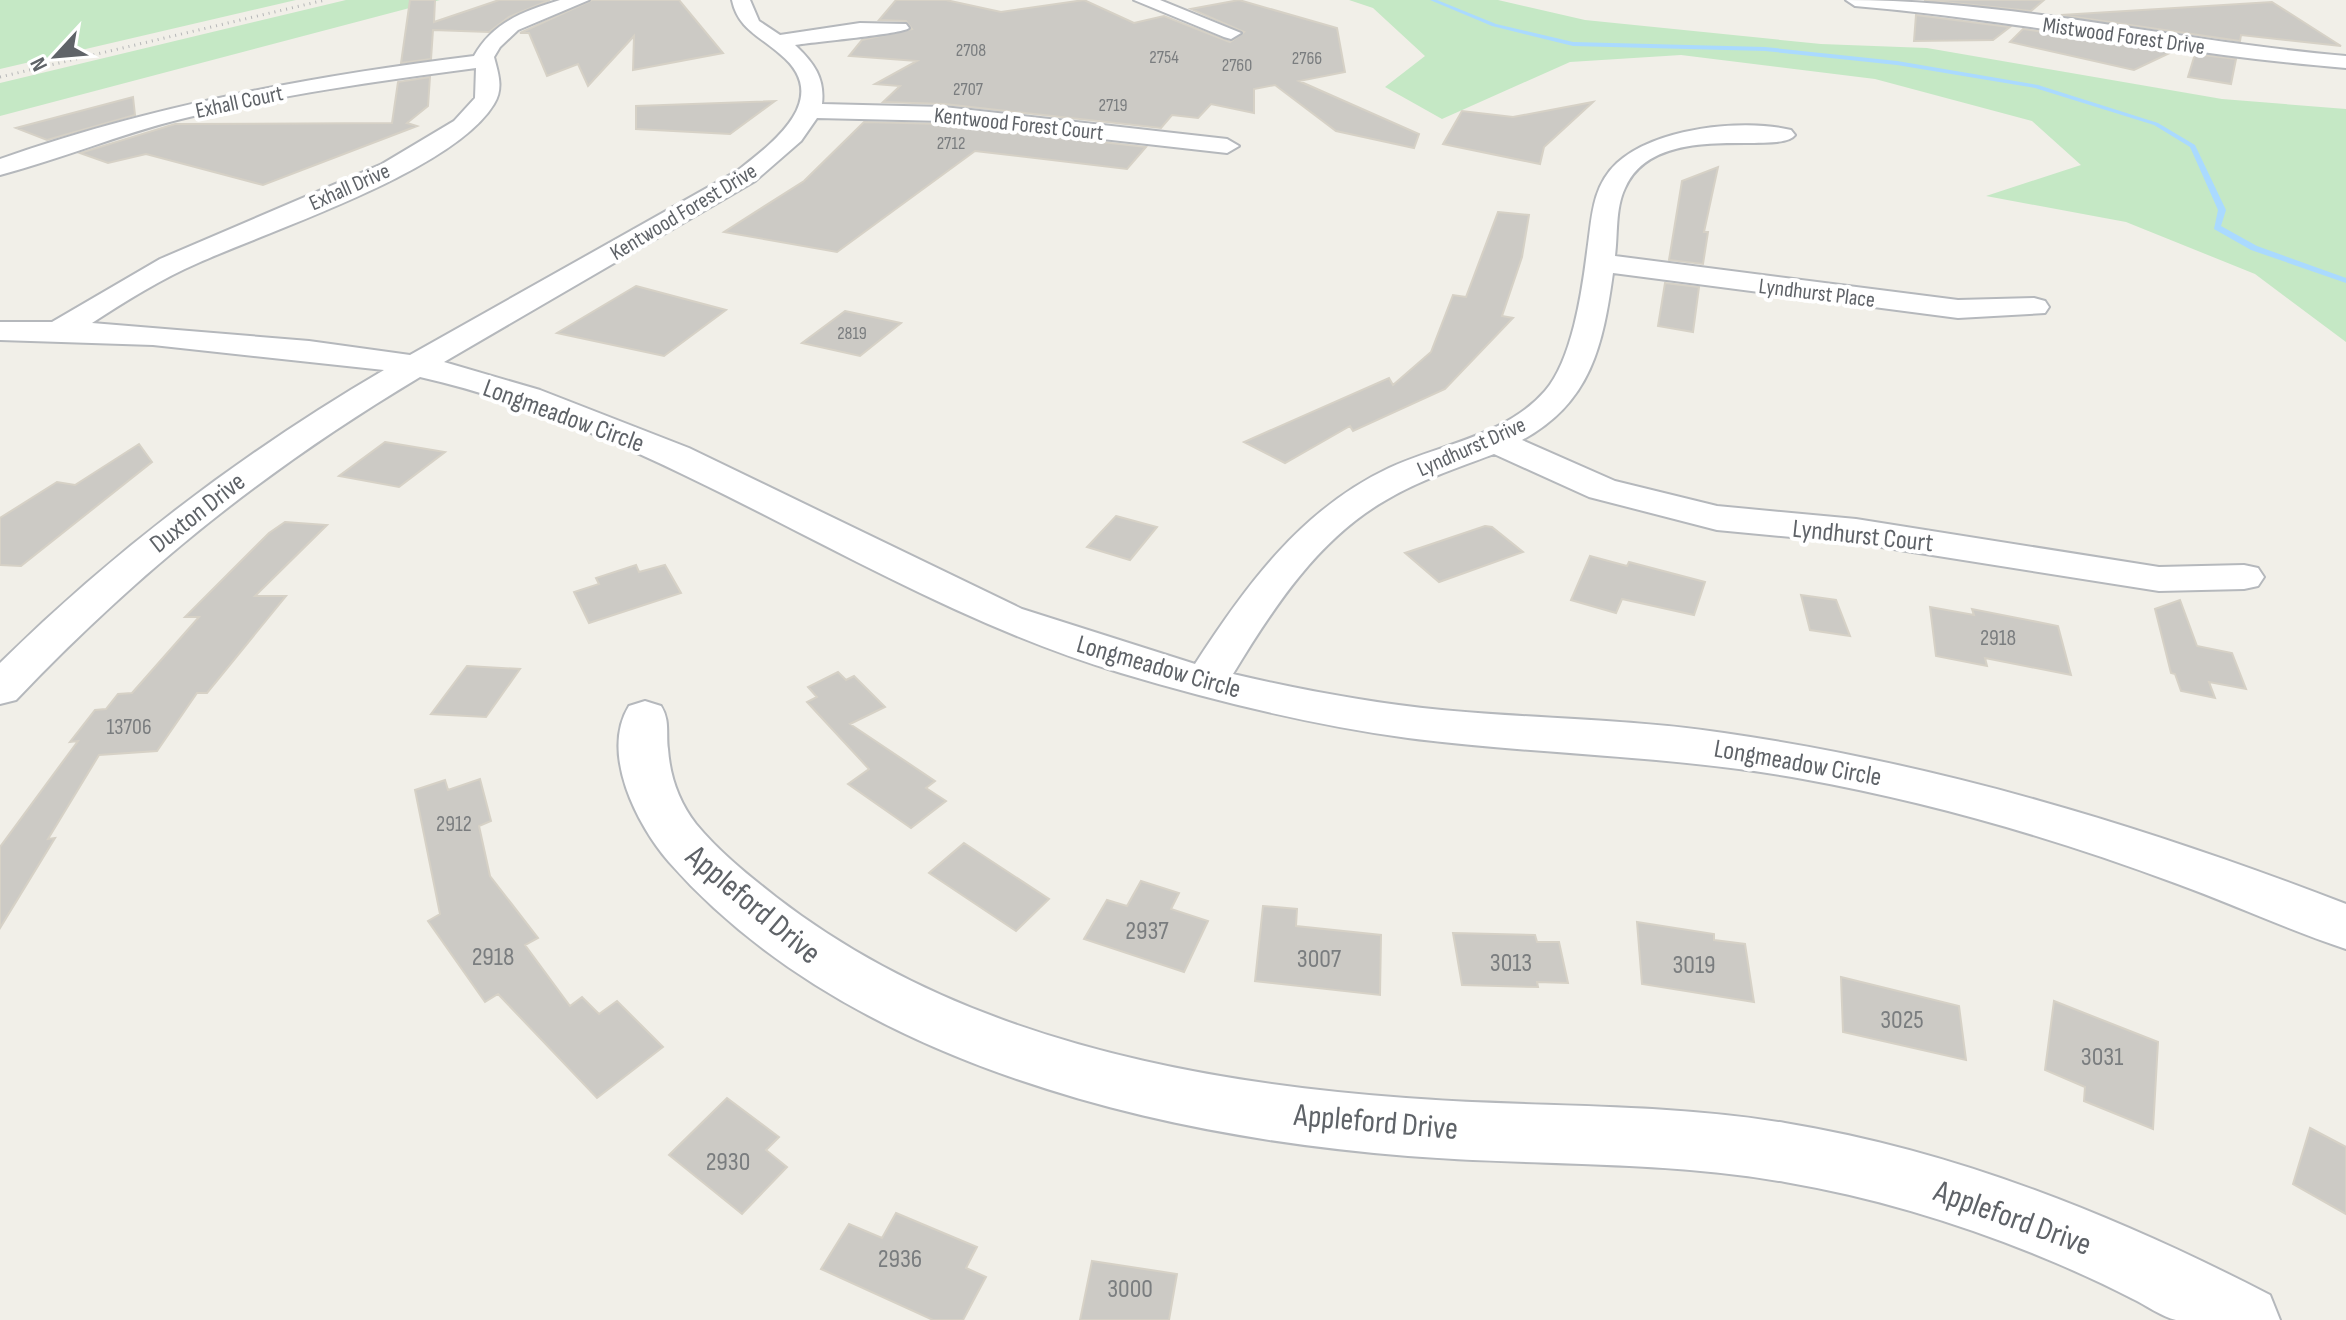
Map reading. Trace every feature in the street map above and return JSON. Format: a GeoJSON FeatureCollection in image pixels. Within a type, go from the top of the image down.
{"type":"FeatureCollection","features":[{"type":"Feature","properties":{"kind":"street"},"geometry":{"type":"LineString","coordinates":[[484,61],[487,49],[506,30],[535,14],[580,0]]}},
{"type":"Feature","properties":{"kind":"street"},"geometry":{"type":"LineString","coordinates":[[741,0],[747,19],[808,71],[812,87],[810,111]]}},
{"type":"Feature","properties":{"kind":"street"},"geometry":{"type":"LineString","coordinates":[[1143,0],[1231,33]]}},
{"type":"Feature","properties":{"kind":"street","name":"Mistwood Forest Drive"},"geometry":{"type":"LineString","coordinates":[[1855,0],[1952,10],[2177,44],[2346,62]]}},
{"type":"Feature","properties":{"kind":"street"},"geometry":{"type":"LineString","coordinates":[[777,42],[860,29],[899,28]]}},
{"type":"Feature","properties":{"kind":"street","name":"Exhall Court"},"geometry":{"type":"LineString","coordinates":[[0,167],[110,132],[243,99],[363,77],[484,61]]}},
{"type":"Feature","properties":{"kind":"street","name":"Exhall Drive"},"geometry":{"type":"LineString","coordinates":[[60,330],[185,257],[387,170],[441,142],[483,104],[490,79],[484,61]]}},
{"type":"Feature","properties":{"kind":"street","name":"Kentwood Forest Court"},"geometry":{"type":"LineString","coordinates":[[810,111],[944,114],[1227,146]]}},
{"type":"Feature","properties":{"kind":"street","name":"Kentwood Forest Drive"},"geometry":{"type":"LineString","coordinates":[[418,366],[746,176],[790,141],[810,111]]}},
{"type":"Feature","properties":{"kind":"street","name":"Lyndhurst Drive"},"geometry":{"type":"LineString","coordinates":[[1206,682],[1275,578],[1323,525],[1360,499],[1402,476],[1494,439],[1534,418],[1555,401],[1572,379],[1601,263],[1608,192],[1621,174],[1646,154],[1706,136],[1783,135]]}},
{"type":"Feature","properties":{"kind":"street","name":"Lyndhurst Place"},"geometry":{"type":"LineString","coordinates":[[1601,263],[1958,309],[2034,307]]}},
{"type":"Feature","properties":{"kind":"street","name":"Longmeadow Circle"},"geometry":{"type":"LineString","coordinates":[[0,331],[60,330],[289,348],[418,366],[636,439],[720,476],[949,593],[1013,621],[1102,652],[1206,682],[1364,716],[1472,729],[1714,747],[1900,780],[2023,811],[2138,846],[2346,927]]}},
{"type":"Feature","properties":{"kind":"street","name":"Duxton Drive"},"geometry":{"type":"LineString","coordinates":[[0,689],[119,574],[186,518],[338,412],[418,366]]}},
{"type":"Feature","properties":{"kind":"street","name":"Lyndhurst Court"},"geometry":{"type":"LineString","coordinates":[[1494,439],[1527,458],[1602,489],[1717,518],[1856,531],[2159,579],[2244,577]]}},
{"type":"Feature","properties":{"kind":"street","name":"Appleford Drive"},"geometry":{"type":"LineString","coordinates":[[645,717],[645,773],[659,813],[685,850],[759,915],[832,968],[918,1015],[1019,1056],[1120,1083],[1273,1112],[1431,1129],[1615,1134],[1734,1144],[1832,1161],[1961,1194],[2069,1233],[2173,1280],[2245,1320]]}},
{"type":"Feature","properties":{"kind":"green space"},"geometry":{"type":"Polygon","coordinates":[[[0,0],[296,0],[0,69],[0,0]]]}},
{"type":"Feature","properties":{"kind":"green space"},"geometry":{"type":"Polygon","coordinates":[[[346,0],[440,0],[0,116],[0,83],[346,0]]]}},
{"type":"Feature","properties":{"kind":"green space"},"geometry":{"type":"Polygon","coordinates":[[[1349,0],[1498,0],[1585,20],[1821,44],[1927,48],[2222,99],[2346,109],[2346,342],[2255,274],[2126,222],[1986,196],[2081,165],[2032,121],[1875,79],[1681,55],[1570,62],[1442,119],[1385,87],[1425,56],[1373,8],[1349,0]]]}},
{"type":"Feature","properties":{"kind":"building"},"geometry":{"type":"Polygon","coordinates":[[[410,0],[435,0],[434,22],[499,0],[550,0],[509,17],[489,32],[433,30],[431,59],[401,63],[410,0]]]}},
{"type":"Feature","properties":{"kind":"building"},"geometry":{"type":"Polygon","coordinates":[[[592,0],[679,0],[723,53],[633,70],[634,36],[588,86],[578,64],[547,76],[529,33],[520,33],[592,0]]]}},
{"type":"Feature","properties":{"kind":"building"},"geometry":{"type":"Polygon","coordinates":[[[896,0],[946,0],[1001,12],[1084,0],[1134,23],[1164,16],[1230,42],[1244,32],[1191,9],[1239,0],[1337,28],[1345,72],[1299,81],[1419,134],[1414,148],[1336,131],[1275,85],[1254,89],[1254,113],[1211,104],[1198,118],[1172,115],[1161,128],[944,104],[883,102],[900,86],[875,84],[917,61],[849,56],[862,40],[912,29],[906,21],[879,20],[896,0]]]}},
{"type":"Feature","properties":{"kind":"building"},"geometry":{"type":"Polygon","coordinates":[[[1924,0],[2044,0],[2031,11],[1924,0]]]}},
{"type":"Feature","properties":{"kind":"building"},"geometry":{"type":"Polygon","coordinates":[[[2272,2],[2341,46],[2241,35],[2240,41],[2061,15],[2272,2]]]}},
{"type":"Feature","properties":{"kind":"building"},"geometry":{"type":"Polygon","coordinates":[[[1916,15],[2010,27],[1993,40],[1914,41],[1916,15]]]}},
{"type":"Feature","properties":{"kind":"building"},"geometry":{"type":"Polygon","coordinates":[[[2023,29],[2174,51],[2134,70],[2010,42],[2023,29]]]}},
{"type":"Feature","properties":{"kind":"building"},"geometry":{"type":"Polygon","coordinates":[[[2195,54],[2236,59],[2231,84],[2188,77],[2195,54]]]}},
{"type":"Feature","properties":{"kind":"building"},"geometry":{"type":"Polygon","coordinates":[[[430,77],[428,106],[407,123],[417,126],[263,185],[146,154],[108,163],[80,153],[175,124],[392,123],[398,82],[430,77]]]}},
{"type":"Feature","properties":{"kind":"building"},"geometry":{"type":"Polygon","coordinates":[[[133,97],[135,115],[47,140],[16,128],[133,97]]]}},
{"type":"Feature","properties":{"kind":"building"},"geometry":{"type":"Polygon","coordinates":[[[775,101],[730,134],[636,129],[636,106],[775,101]]]}},
{"type":"Feature","properties":{"kind":"building"},"geometry":{"type":"Polygon","coordinates":[[[1593,102],[1544,147],[1540,164],[1443,144],[1462,111],[1513,117],[1593,102]]]}},
{"type":"Feature","properties":{"kind":"building"},"geometry":{"type":"Polygon","coordinates":[[[864,122],[944,124],[1146,147],[1127,169],[975,151],[837,252],[724,232],[804,181],[864,122]]]}},
{"type":"Feature","properties":{"kind":"building"},"geometry":{"type":"Polygon","coordinates":[[[1718,167],[1704,232],[1708,232],[1703,264],[1669,260],[1682,181],[1718,167]]]}},
{"type":"Feature","properties":{"kind":"building"},"geometry":{"type":"Polygon","coordinates":[[[1498,212],[1529,215],[1522,257],[1502,316],[1513,318],[1445,389],[1353,431],[1350,426],[1285,463],[1244,442],[1389,378],[1393,385],[1431,352],[1453,295],[1466,297],[1498,212]]]}},
{"type":"Feature","properties":{"kind":"building"},"geometry":{"type":"Polygon","coordinates":[[[1665,283],[1699,287],[1693,332],[1658,326],[1665,283]]]}},
{"type":"Feature","properties":{"kind":"building"},"geometry":{"type":"Polygon","coordinates":[[[636,286],[726,310],[664,356],[557,333],[636,286]]]}},
{"type":"Feature","properties":{"kind":"building"},"geometry":{"type":"Polygon","coordinates":[[[845,311],[901,323],[860,356],[802,343],[845,311]]]}},
{"type":"Feature","properties":{"kind":"building"},"geometry":{"type":"Polygon","coordinates":[[[385,442],[445,452],[399,487],[339,476],[385,442]]]}},
{"type":"Feature","properties":{"kind":"building"},"geometry":{"type":"Polygon","coordinates":[[[139,444],[152,462],[21,566],[0,565],[0,518],[57,482],[75,485],[139,444]]]}},
{"type":"Feature","properties":{"kind":"building"},"geometry":{"type":"Polygon","coordinates":[[[1116,516],[1157,527],[1130,560],[1087,547],[1116,516]]]}},
{"type":"Feature","properties":{"kind":"building"},"geometry":{"type":"Polygon","coordinates":[[[285,522],[327,525],[255,596],[286,596],[207,693],[197,693],[157,751],[99,755],[48,839],[55,838],[0,928],[0,847],[78,741],[70,742],[95,710],[106,709],[118,694],[132,693],[199,617],[185,617],[269,533],[285,522]]]}},
{"type":"Feature","properties":{"kind":"building"},"geometry":{"type":"Polygon","coordinates":[[[1485,526],[1492,527],[1523,552],[1439,582],[1405,553],[1485,526]]]}},
{"type":"Feature","properties":{"kind":"building"},"geometry":{"type":"Polygon","coordinates":[[[1590,556],[1627,566],[1629,562],[1705,582],[1694,615],[1622,599],[1616,613],[1571,600],[1590,556]]]}},
{"type":"Feature","properties":{"kind":"building"},"geometry":{"type":"Polygon","coordinates":[[[636,565],[639,572],[665,565],[681,593],[589,623],[574,592],[599,584],[596,578],[636,565]]]}},
{"type":"Feature","properties":{"kind":"building"},"geometry":{"type":"Polygon","coordinates":[[[1801,595],[1836,600],[1850,636],[1810,630],[1801,595]]]}},
{"type":"Feature","properties":{"kind":"building"},"geometry":{"type":"Polygon","coordinates":[[[2180,600],[2197,646],[2232,653],[2246,689],[2209,682],[2215,698],[2181,691],[2175,674],[2171,673],[2155,609],[2180,600]]]}},
{"type":"Feature","properties":{"kind":"building"},"geometry":{"type":"Polygon","coordinates":[[[1930,607],[1974,615],[1972,609],[2058,626],[2071,675],[1985,658],[1987,666],[1936,656],[1930,607]]]}},
{"type":"Feature","properties":{"kind":"building"},"geometry":{"type":"Polygon","coordinates":[[[467,666],[520,669],[486,717],[431,714],[467,666]]]}},
{"type":"Feature","properties":{"kind":"building"},"geometry":{"type":"Polygon","coordinates":[[[838,672],[846,680],[854,676],[885,707],[850,724],[935,781],[926,788],[946,801],[911,828],[848,784],[869,769],[807,702],[817,697],[808,687],[838,672]]]}},
{"type":"Feature","properties":{"kind":"building"},"geometry":{"type":"Polygon","coordinates":[[[480,779],[491,821],[479,826],[490,876],[538,938],[525,945],[570,1006],[582,997],[599,1014],[617,1001],[663,1047],[597,1098],[498,994],[485,1002],[428,921],[440,914],[415,790],[445,780],[448,790],[480,779]]]}},
{"type":"Feature","properties":{"kind":"building"},"geometry":{"type":"Polygon","coordinates":[[[964,843],[1049,899],[1016,931],[929,873],[964,843]]]}},
{"type":"Feature","properties":{"kind":"building"},"geometry":{"type":"Polygon","coordinates":[[[1141,881],[1179,893],[1171,909],[1208,921],[1184,972],[1084,939],[1107,900],[1127,906],[1141,881]]]}},
{"type":"Feature","properties":{"kind":"building"},"geometry":{"type":"Polygon","coordinates":[[[1263,906],[1297,909],[1296,926],[1381,935],[1380,995],[1255,981],[1263,906]]]}},
{"type":"Feature","properties":{"kind":"building"},"geometry":{"type":"Polygon","coordinates":[[[1637,922],[1714,934],[1714,940],[1745,944],[1754,1002],[1642,984],[1637,922]]]}},
{"type":"Feature","properties":{"kind":"building"},"geometry":{"type":"Polygon","coordinates":[[[1453,933],[1535,935],[1537,942],[1559,942],[1568,983],[1537,982],[1538,987],[1462,985],[1453,933]]]}},
{"type":"Feature","properties":{"kind":"building"},"geometry":{"type":"Polygon","coordinates":[[[1841,977],[1959,1006],[1966,1060],[1843,1032],[1841,977]]]}},
{"type":"Feature","properties":{"kind":"building"},"geometry":{"type":"Polygon","coordinates":[[[2054,1001],[2158,1042],[2153,1129],[2084,1101],[2085,1087],[2045,1070],[2054,1001]]]}},
{"type":"Feature","properties":{"kind":"building"},"geometry":{"type":"Polygon","coordinates":[[[727,1098],[779,1137],[766,1150],[787,1167],[742,1214],[669,1155],[727,1098]]]}},
{"type":"Feature","properties":{"kind":"building"},"geometry":{"type":"Polygon","coordinates":[[[2310,1128],[2346,1147],[2346,1214],[2293,1184],[2310,1128]]]}},
{"type":"Feature","properties":{"kind":"building"},"geometry":{"type":"Polygon","coordinates":[[[896,1213],[977,1247],[966,1268],[986,1277],[963,1320],[933,1320],[821,1269],[849,1224],[882,1238],[896,1213]]]}},
{"type":"Feature","properties":{"kind":"building"},"geometry":{"type":"Polygon","coordinates":[[[1092,1261],[1177,1274],[1169,1320],[1080,1320],[1092,1261]]]}},
{"type":"Feature","properties":{"kind":"waterway"},"geometry":{"type":"LineString","coordinates":[[1433,0],[1494,25],[1573,44],[1765,49],[1897,63],[2036,86],[2156,124],[2193,146],[2222,210],[2217,227],[2254,248],[2346,281]]}},
{"type":"Feature","properties":{"kind":"railway"},"geometry":{"type":"LineString","coordinates":[[0,77],[325,0]]}}]}
